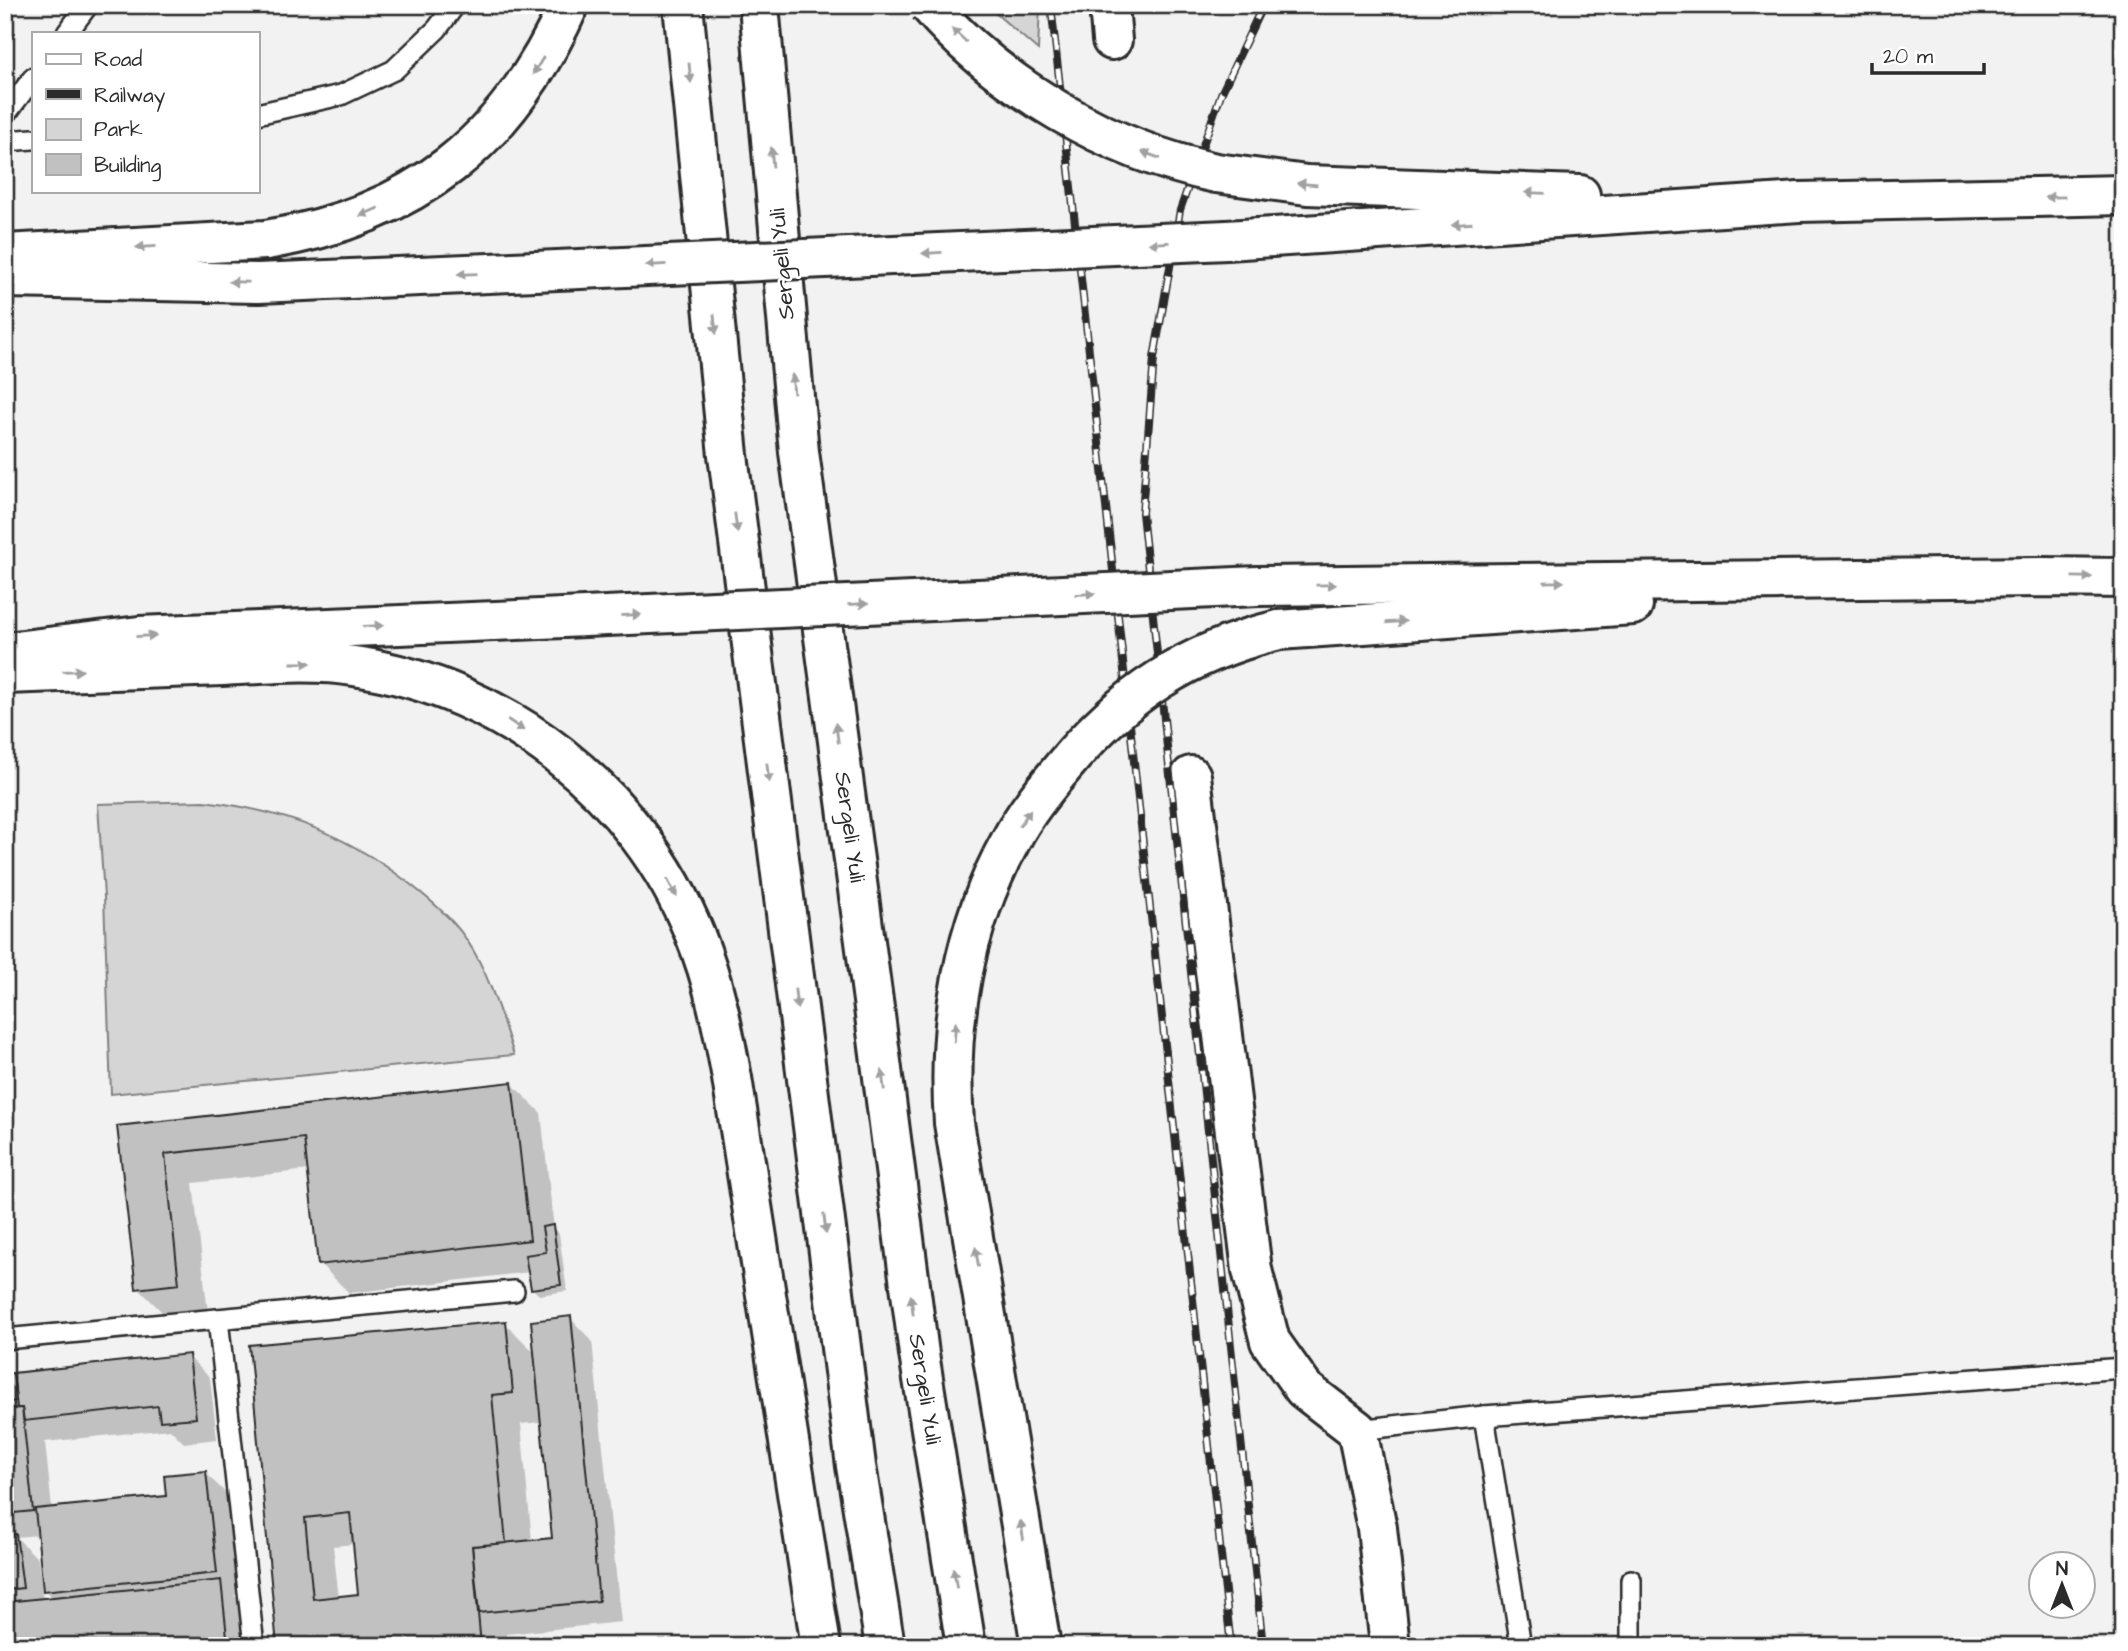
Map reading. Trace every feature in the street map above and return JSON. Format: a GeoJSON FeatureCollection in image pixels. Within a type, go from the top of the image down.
{"type":"FeatureCollection","features":[{"type":"Feature","properties":{"kind":"main road"},"geometry":{"type":"LineString","coordinates":[[5,254],[266,240],[300,235],[367,213],[401,198],[434,178],[463,155],[491,127],[537,68],[569,5]]}},
{"type":"Feature","properties":{"kind":"main road"},"geometry":{"type":"LineString","coordinates":[[683,5],[728,455],[856,1466],[885,1646]]}},
{"type":"Feature","properties":{"kind":"main road","name":"Sergeli Yuli"},"geometry":{"type":"LineString","coordinates":[[759,5],[799,452],[919,1354],[966,1646]]}},
{"type":"Feature","properties":{"kind":"main road"},"geometry":{"type":"LineString","coordinates":[[929,5],[991,64],[1074,120],[1095,132],[1168,162],[1216,173],[1307,185],[1799,202]]}},
{"type":"Feature","properties":{"kind":"main road"},"geometry":{"type":"LineString","coordinates":[[5,278],[258,283],[1227,240],[1799,202],[2123,195]]}},
{"type":"Feature","properties":{"kind":"main road"},"geometry":{"type":"LineString","coordinates":[[1041,1646],[954,1123],[953,1062],[961,979],[985,899],[1010,841],[1033,806],[1082,744],[1127,702],[1175,669],[1224,646],[1279,630],[2040,577]]}},
{"type":"Feature","properties":{"kind":"main road"},"geometry":{"type":"LineString","coordinates":[[5,652],[139,636],[1258,586],[2123,578]]}},
{"type":"Feature","properties":{"kind":"main road"},"geometry":{"type":"LineString","coordinates":[[5,674],[299,663],[353,666],[408,677],[462,696],[524,730],[558,753],[581,773],[632,827],[656,860],[683,908],[704,957],[719,1007],[821,1646]]}},
{"type":"Feature","properties":{"kind":"main road"},"geometry":{"type":"LineString","coordinates":[[1191,776],[1252,1270],[1270,1341],[1304,1389],[1357,1430],[1377,1528],[1390,1646]]}},
{"type":"Feature","properties":{"kind":"lane"},"geometry":{"type":"LineString","coordinates":[[68,32],[88,5]]}},
{"type":"Feature","properties":{"kind":"lane"},"geometry":{"type":"LineString","coordinates":[[259,114],[341,95],[394,70],[437,29],[455,5]]}},
{"type":"Feature","properties":{"kind":"lane"},"geometry":{"type":"LineString","coordinates":[[5,115],[32,79]]}},
{"type":"Feature","properties":{"kind":"lane"},"geometry":{"type":"LineString","coordinates":[[5,141],[32,139]]}},
{"type":"Feature","properties":{"kind":"lane"},"geometry":{"type":"LineString","coordinates":[[5,1339],[514,1292]]}},
{"type":"Feature","properties":{"kind":"lane"},"geometry":{"type":"LineString","coordinates":[[218,1319],[254,1646]]}},
{"type":"Feature","properties":{"kind":"lane"},"geometry":{"type":"LineString","coordinates":[[1357,1430],[1484,1416],[2123,1368]]}},
{"type":"Feature","properties":{"kind":"lane"},"geometry":{"type":"LineString","coordinates":[[1484,1416],[1521,1646]]}},
{"type":"Feature","properties":{"kind":"lane"},"geometry":{"type":"LineString","coordinates":[[1631,1580],[1631,1646]]}},
{"type":"Feature","properties":{"kind":"green space"},"geometry":{"type":"Polygon","coordinates":[[[986,5],[1040,5],[1038,50],[986,5]]]}},
{"type":"Feature","properties":{"kind":"green space"},"geometry":{"type":"Polygon","coordinates":[[[203,801],[264,812],[319,830],[370,856],[420,892],[452,922],[476,954],[514,1055],[111,1094],[98,804],[203,801]]]}},
{"type":"Feature","properties":{"kind":"building"},"geometry":{"type":"Polygon","coordinates":[[[512,1082],[530,1240],[318,1265],[304,1138],[165,1154],[179,1284],[136,1289],[117,1126],[512,1082]]]}},
{"type":"Feature","properties":{"kind":"building"},"geometry":{"type":"Polygon","coordinates":[[[553,1225],[561,1285],[531,1289],[525,1255],[546,1252],[542,1227],[553,1225]]]}},
{"type":"Feature","properties":{"kind":"building"},"geometry":{"type":"Polygon","coordinates":[[[571,1316],[599,1601],[479,1613],[472,1546],[552,1538],[531,1321],[571,1316]]]}},
{"type":"Feature","properties":{"kind":"building"},"geometry":{"type":"Polygon","coordinates":[[[506,1321],[513,1393],[492,1395],[506,1543],[472,1546],[481,1646],[277,1646],[249,1345],[506,1321]],[[350,1513],[305,1518],[313,1599],[358,1594],[350,1513]]]}},
{"type":"Feature","properties":{"kind":"building"},"geometry":{"type":"Polygon","coordinates":[[[189,1354],[196,1418],[160,1421],[158,1406],[24,1421],[22,1408],[17,1408],[13,1373],[189,1354]]]}},
{"type":"Feature","properties":{"kind":"building"},"geometry":{"type":"Polygon","coordinates":[[[13,1373],[16,1401],[5,1403],[5,1374],[13,1373]]]}},
{"type":"Feature","properties":{"kind":"building"},"geometry":{"type":"Polygon","coordinates":[[[22,1408],[33,1511],[5,1514],[5,1409],[22,1408]]]}},
{"type":"Feature","properties":{"kind":"building"},"geometry":{"type":"Polygon","coordinates":[[[206,1471],[217,1573],[43,1591],[35,1509],[166,1496],[164,1475],[206,1471]]]}},
{"type":"Feature","properties":{"kind":"building"},"geometry":{"type":"Polygon","coordinates":[[[16,1534],[23,1588],[5,1590],[5,1536],[16,1534]]]}},
{"type":"Feature","properties":{"kind":"building"},"geometry":{"type":"Polygon","coordinates":[[[221,1580],[228,1646],[5,1645],[5,1602],[221,1580]]]}},
{"type":"Feature","properties":{"kind":"railway"},"geometry":{"type":"LineString","coordinates":[[1051,5],[1231,1646]]}},
{"type":"Feature","properties":{"kind":"railway"},"geometry":{"type":"LineString","coordinates":[[1263,5],[1221,94],[1180,210],[1154,358],[1142,513],[1263,1646]]}}]}
